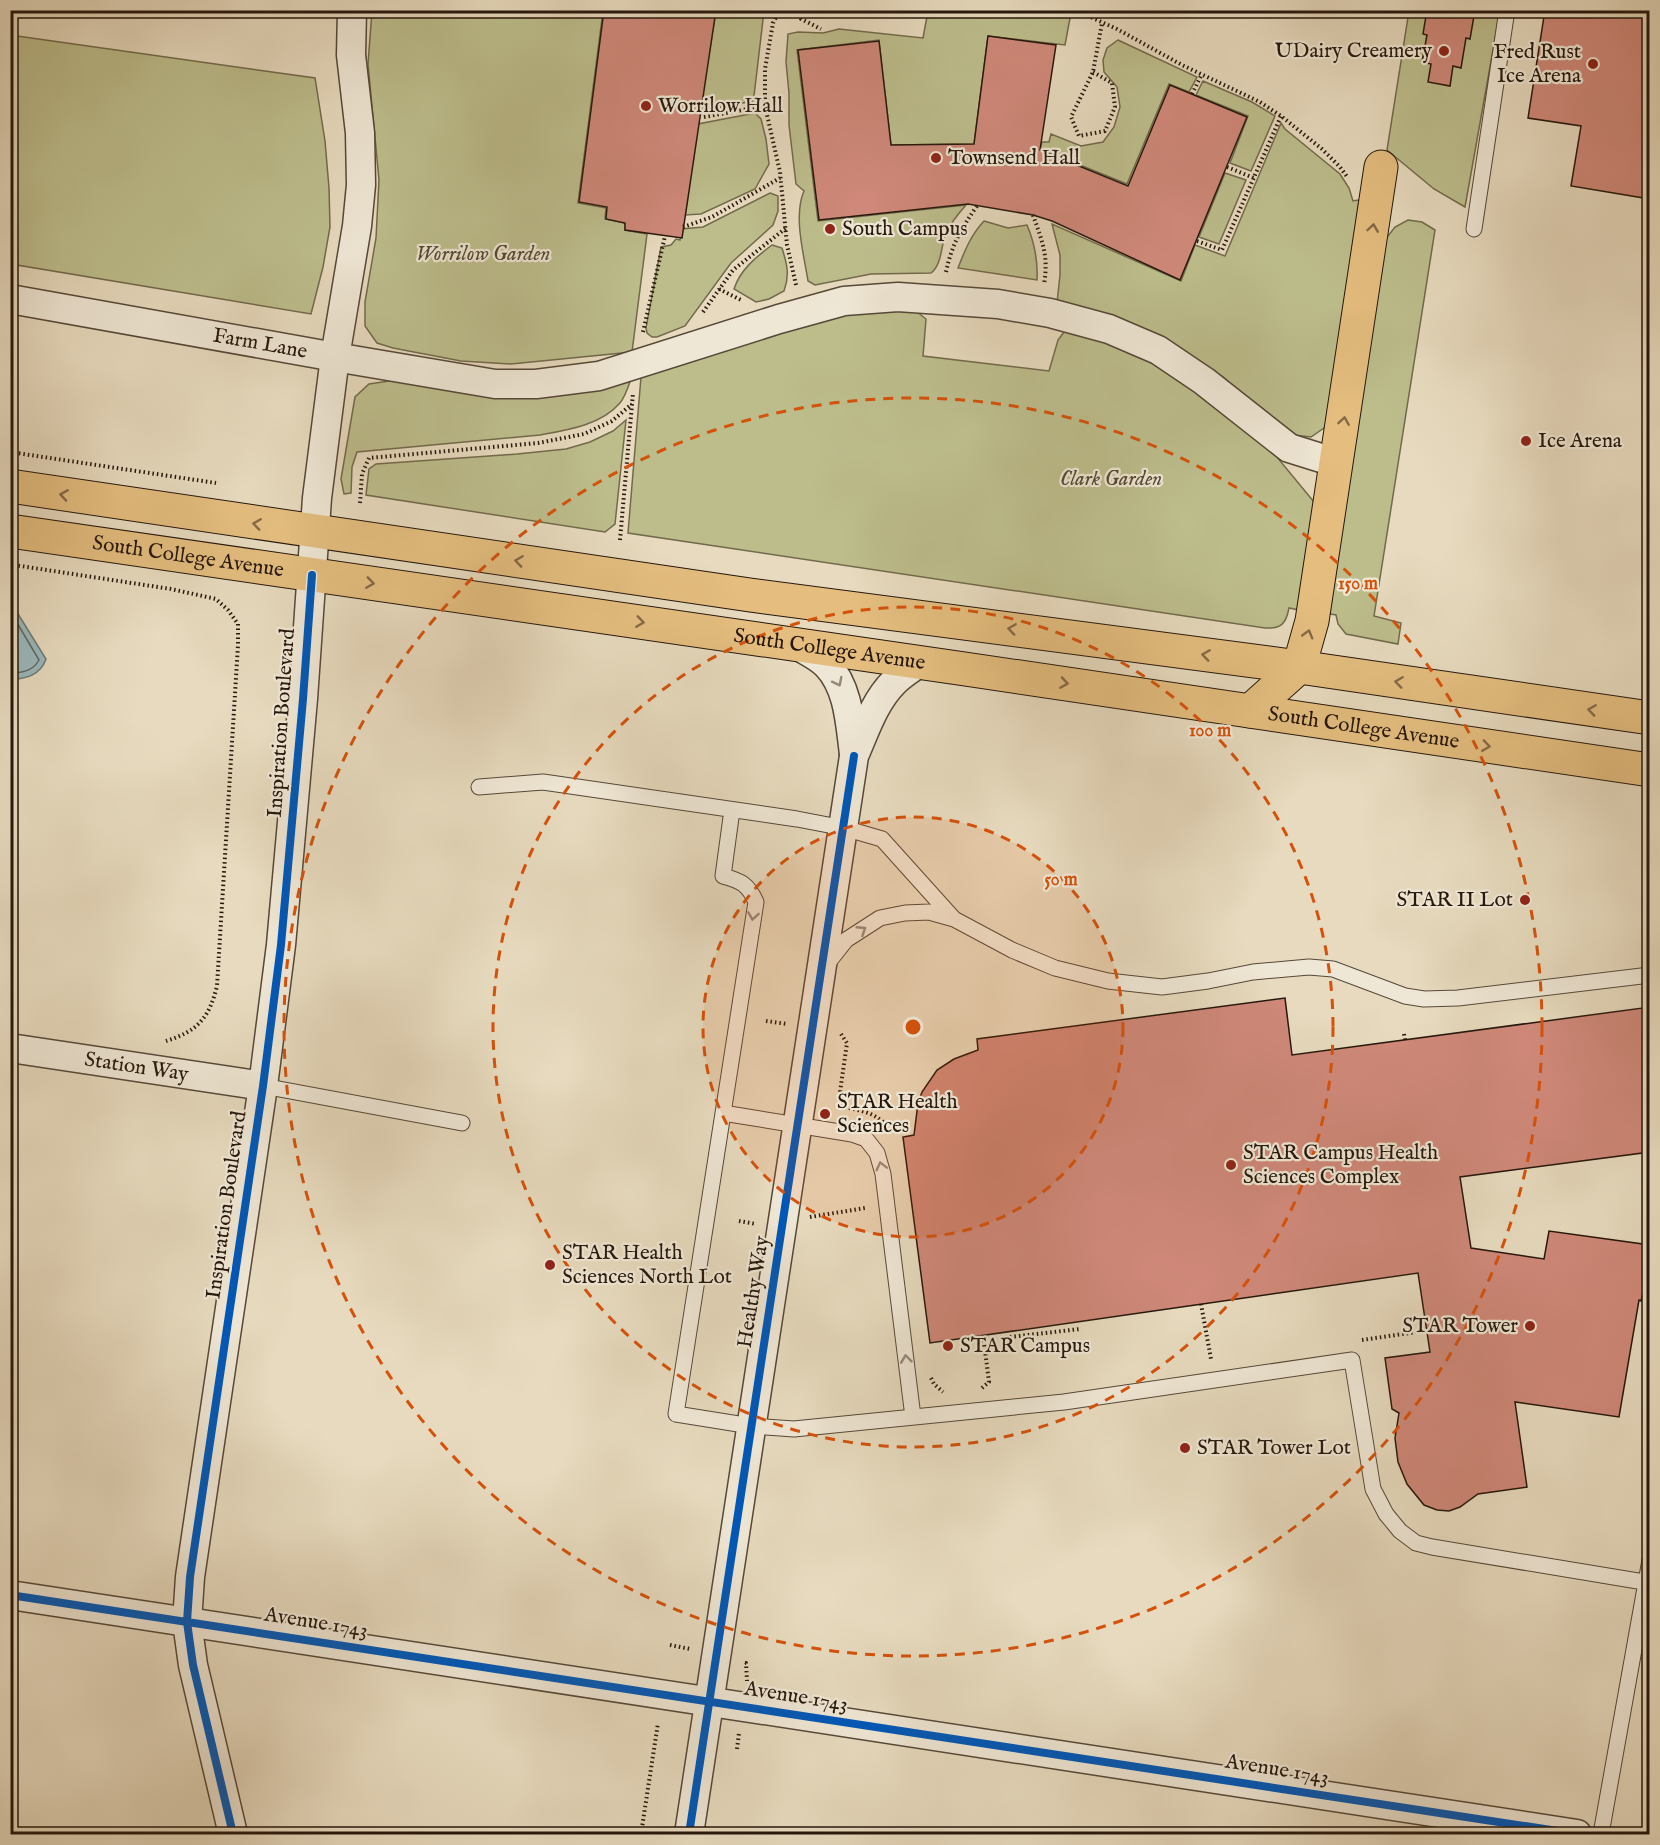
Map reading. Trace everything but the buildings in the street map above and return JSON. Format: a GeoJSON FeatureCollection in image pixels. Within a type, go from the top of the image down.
{"type":"FeatureCollection","features":[{"type":"Feature","properties":{"kind":"main road"},"geometry":{"type":"LineString","coordinates":[[1250,711],[1299,667],[1312,621],[1382,167]]}},
{"type":"Feature","properties":{"kind":"main road","name":"South College Avenue"},"geometry":{"type":"LineString","coordinates":[[10,486],[761,596],[1299,667],[1650,718]]}},
{"type":"Feature","properties":{"kind":"main road","name":"South College Avenue"},"geometry":{"type":"LineString","coordinates":[[10,531],[1650,770]]}},
{"type":"Feature","properties":{"kind":"street"},"geometry":{"type":"LineString","coordinates":[[352,10],[351,56],[360,133],[361,185],[357,226],[335,357],[495,384],[536,384],[599,376],[844,301],[898,297],[998,304],[1050,313],[1109,329],[1158,350],[1204,381],[1289,448],[1337,464]]}},
{"type":"Feature","properties":{"kind":"street","name":"Farm Lane"},"geometry":{"type":"LineString","coordinates":[[10,299],[335,357],[312,575]]}},
{"type":"Feature","properties":{"kind":"street","name":"Inspiration Boulevard"},"geometry":{"type":"LineString","coordinates":[[233,1834],[193,1665],[187,1622],[190,1577],[263,1086],[281,945],[312,575]]}},
{"type":"Feature","properties":{"kind":"street","name":"Healthy Way"},"geometry":{"type":"LineString","coordinates":[[689,1834],[854,756],[850,718],[838,680],[827,665],[795,644]]}},
{"type":"Feature","properties":{"kind":"street","name":"Healthy Way"},"geometry":{"type":"LineString","coordinates":[[854,756],[885,691],[920,662]]}},
{"type":"Feature","properties":{"kind":"street","name":"Station Way"},"geometry":{"type":"LineString","coordinates":[[10,1048],[263,1086]]}},
{"type":"Feature","properties":{"kind":"street","name":"Avenue 1743"},"geometry":{"type":"LineString","coordinates":[[10,1595],[710,1701],[1463,1826],[1577,1834]]}},
{"type":"Feature","properties":{"kind":"lane"},"geometry":{"type":"LineString","coordinates":[[1474,229],[1507,10]]}},
{"type":"Feature","properties":{"kind":"lane"},"geometry":{"type":"LineString","coordinates":[[478,787],[543,782],[844,828],[882,839],[954,919]]}},
{"type":"Feature","properties":{"kind":"lane"},"geometry":{"type":"LineString","coordinates":[[732,810],[723,876],[741,881],[752,892],[756,902],[676,1414],[751,1426],[794,1429],[1081,1400],[1352,1360],[1373,1489],[1386,1514],[1400,1531],[1416,1543],[1432,1547],[1648,1582]]}},
{"type":"Feature","properties":{"kind":"lane"},"geometry":{"type":"LineString","coordinates":[[821,971],[846,940],[880,918],[905,913],[929,912],[954,919],[1012,950],[1055,968],[1108,981],[1162,987],[1253,972],[1309,967],[1333,969],[1405,996],[1424,999],[1458,998],[1650,975]]}},
{"type":"Feature","properties":{"kind":"lane"},"geometry":{"type":"LineString","coordinates":[[263,1086],[462,1123]]}},
{"type":"Feature","properties":{"kind":"lane"},"geometry":{"type":"LineString","coordinates":[[723,1113],[852,1134],[866,1139],[878,1153],[887,1204],[913,1417]]}},
{"type":"Feature","properties":{"kind":"lane"},"geometry":{"type":"LineString","coordinates":[[1601,1834],[1648,1582],[1650,1560]]}},
{"type":"Feature","properties":{"kind":"path"},"geometry":{"type":"LineString","coordinates":[[780,10],[773,22],[765,69],[765,106],[780,172],[786,228],[797,289]]}},
{"type":"Feature","properties":{"kind":"path"},"geometry":{"type":"LineString","coordinates":[[797,10],[801,19],[821,29]]}},
{"type":"Feature","properties":{"kind":"path"},"geometry":{"type":"LineString","coordinates":[[1075,10],[1260,102],[1322,149],[1340,167],[1352,184]]}},
{"type":"Feature","properties":{"kind":"path"},"geometry":{"type":"LineString","coordinates":[[1093,72],[1112,84],[1115,107],[1105,131],[1079,136],[1071,117],[1093,72],[1102,22]]}},
{"type":"Feature","properties":{"kind":"path"},"geometry":{"type":"LineString","coordinates":[[1192,94],[1202,74]]}},
{"type":"Feature","properties":{"kind":"path"},"geometry":{"type":"LineString","coordinates":[[704,117],[765,106]]}},
{"type":"Feature","properties":{"kind":"path"},"geometry":{"type":"LineString","coordinates":[[1197,241],[1222,250],[1281,116]]}},
{"type":"Feature","properties":{"kind":"path"},"geometry":{"type":"LineString","coordinates":[[1227,167],[1254,178]]}},
{"type":"Feature","properties":{"kind":"path"},"geometry":{"type":"LineString","coordinates":[[683,226],[712,217],[780,178]]}},
{"type":"Feature","properties":{"kind":"path"},"geometry":{"type":"LineString","coordinates":[[945,279],[950,252],[959,232],[977,206]]}},
{"type":"Feature","properties":{"kind":"path"},"geometry":{"type":"LineString","coordinates":[[702,314],[733,270],[786,228]]}},
{"type":"Feature","properties":{"kind":"path"},"geometry":{"type":"LineString","coordinates":[[620,540],[636,364],[665,236]]}},
{"type":"Feature","properties":{"kind":"path"},"geometry":{"type":"LineString","coordinates":[[360,503],[362,474],[369,458],[538,443],[584,434],[612,422],[632,404]]}},
{"type":"Feature","properties":{"kind":"path"},"geometry":{"type":"LineString","coordinates":[[10,452],[226,484]]}},
{"type":"Feature","properties":{"kind":"path"},"geometry":{"type":"LineString","coordinates":[[10,565],[171,589],[216,599],[238,624],[217,986],[212,1006],[199,1024],[184,1035],[166,1041],[157,1041]]}},
{"type":"Feature","properties":{"kind":"path"},"geometry":{"type":"LineString","coordinates":[[1404,1034],[1405,1040]]}},
{"type":"Feature","properties":{"kind":"path"},"geometry":{"type":"LineString","coordinates":[[739,1221],[757,1224],[783,1223],[887,1204]]}},
{"type":"Feature","properties":{"kind":"path"},"geometry":{"type":"LineString","coordinates":[[1201,1304],[1211,1360]]}},
{"type":"Feature","properties":{"kind":"path"},"geometry":{"type":"LineString","coordinates":[[1001,1338],[1080,1329]]}},
{"type":"Feature","properties":{"kind":"path"},"geometry":{"type":"LineString","coordinates":[[1353,1341],[1423,1331]]}},
{"type":"Feature","properties":{"kind":"path"},"geometry":{"type":"LineString","coordinates":[[983,1335],[989,1382]]}},
{"type":"Feature","properties":{"kind":"path"},"geometry":{"type":"LineString","coordinates":[[670,1645],[692,1649]]}},
{"type":"Feature","properties":{"kind":"path"},"geometry":{"type":"LineString","coordinates":[[641,1834],[658,1717]]}},
{"type":"Feature","properties":{"kind":"path"},"geometry":{"type":"LineString","coordinates":[[736,1749],[739,1732]]}},
{"type":"Feature","properties":{"kind":"green space"},"geometry":{"type":"Polygon","coordinates":[[[1060,10],[1071,13],[1065,45],[988,36],[974,144],[891,145],[879,40],[797,50],[818,221],[966,205],[946,233],[939,260],[931,273],[871,274],[815,285],[808,281],[799,224],[804,191],[796,184],[789,125],[786,62],[788,34],[823,33],[839,29],[923,38],[928,11],[1060,10]]]}},
{"type":"Feature","properties":{"kind":"green space","name":"Worrilow Garden"},"geometry":{"type":"Polygon","coordinates":[[[372,11],[603,11],[578,203],[606,208],[605,219],[625,223],[625,230],[647,234],[632,352],[511,364],[461,361],[377,343],[365,326],[365,302],[376,238],[379,180],[368,64],[372,11]]]}},
{"type":"Feature","properties":{"kind":"green space"},"geometry":{"type":"Polygon","coordinates":[[[716,11],[764,11],[754,96],[753,101],[700,111],[716,11]]]}},
{"type":"Feature","properties":{"kind":"green space"},"geometry":{"type":"Polygon","coordinates":[[[1409,11],[1500,11],[1465,207],[1434,189],[1387,150],[1409,11]]]}},
{"type":"Feature","properties":{"kind":"green space"},"geometry":{"type":"Polygon","coordinates":[[[10,35],[315,78],[325,141],[330,227],[311,314],[11,264],[10,35]]]}},
{"type":"Feature","properties":{"kind":"green space"},"geometry":{"type":"Polygon","coordinates":[[[1118,40],[1197,77],[1189,92],[1169,84],[1127,184],[1040,149],[1042,142],[1049,142],[1051,134],[1081,146],[1103,142],[1114,127],[1120,107],[1117,87],[1104,72],[1103,60],[1107,48],[1118,40]]]}},
{"type":"Feature","properties":{"kind":"green space"},"geometry":{"type":"Polygon","coordinates":[[[1203,81],[1252,102],[1275,116],[1251,171],[1230,163],[1248,116],[1196,95],[1203,81]]]}},
{"type":"Feature","properties":{"kind":"green space"},"geometry":{"type":"Polygon","coordinates":[[[755,113],[761,119],[769,164],[755,189],[701,214],[685,215],[698,124],[755,113]]]}},
{"type":"Feature","properties":{"kind":"green space"},"geometry":{"type":"Polygon","coordinates":[[[1281,123],[1285,129],[1340,174],[1349,188],[1353,201],[1359,200],[1335,408],[1324,428],[1311,437],[1294,435],[1279,427],[1223,377],[1168,341],[1057,303],[1060,255],[1052,224],[1181,281],[1195,245],[1225,256],[1281,123]]]}},
{"type":"Feature","properties":{"kind":"green space"},"geometry":{"type":"Polygon","coordinates":[[[1225,173],[1246,180],[1219,244],[1199,237],[1225,173]]]}},
{"type":"Feature","properties":{"kind":"green space"},"geometry":{"type":"Polygon","coordinates":[[[770,193],[778,196],[778,211],[773,225],[731,263],[685,326],[657,337],[652,337],[647,333],[661,247],[671,245],[676,239],[680,240],[681,229],[703,227],[770,193]]]}},
{"type":"Feature","properties":{"kind":"green space"},"geometry":{"type":"Polygon","coordinates":[[[1408,220],[1422,222],[1435,230],[1374,616],[1401,623],[1398,644],[1346,634],[1338,624],[1336,615],[1324,613],[1384,241],[1395,227],[1408,220]]]}},
{"type":"Feature","properties":{"kind":"green space"},"geometry":{"type":"Polygon","coordinates":[[[984,221],[1008,228],[1027,225],[1035,252],[1037,280],[958,268],[972,237],[984,221]]]}},
{"type":"Feature","properties":{"kind":"green space"},"geometry":{"type":"Polygon","coordinates":[[[772,245],[782,248],[787,270],[786,285],[784,291],[769,299],[756,302],[734,289],[744,270],[772,245]]]}},
{"type":"Feature","properties":{"kind":"green space","name":"Clark Garden"},"geometry":{"type":"Polygon","coordinates":[[[916,311],[926,319],[923,356],[1049,371],[1058,340],[1064,332],[1075,329],[1177,373],[1267,445],[1314,502],[1299,610],[1289,608],[1282,624],[1275,628],[1265,628],[628,533],[641,377],[844,312],[916,311]]]}},
{"type":"Feature","properties":{"kind":"green space"},"geometry":{"type":"Polygon","coordinates":[[[632,376],[620,403],[603,417],[573,428],[540,435],[357,452],[352,467],[351,493],[344,494],[341,479],[355,397],[369,384],[396,380],[632,376]]]}},
{"type":"Feature","properties":{"kind":"green space"},"geometry":{"type":"Polygon","coordinates":[[[626,420],[615,524],[605,532],[366,495],[369,469],[376,464],[566,449],[590,442],[613,431],[626,420]]]}},
{"type":"Feature","properties":{"kind":"water"},"geometry":{"type":"Polygon","coordinates":[[[10,601],[46,659],[36,673],[11,680],[10,601]]]}},
{"type":"Feature","properties":{"kind":"cycle path"},"geometry":{"type":"LineString","coordinates":[[233,1834],[193,1665],[187,1622],[190,1577],[263,1086],[281,945],[312,575]]}},
{"type":"Feature","properties":{"kind":"cycle path"},"geometry":{"type":"LineString","coordinates":[[689,1834],[854,756]]}},
{"type":"Feature","properties":{"kind":"cycle path"},"geometry":{"type":"LineString","coordinates":[[10,1595],[1577,1834]]}},
{"type":"Feature","properties":{"kind":"place","name":"UDairy Creamery"},"geometry":{"type":"Point","coordinates":[1444,51]}},
{"type":"Feature","properties":{"kind":"place","name":"Fred Rust Ice Arena"},"geometry":{"type":"Point","coordinates":[1593,64]}},
{"type":"Feature","properties":{"kind":"place","name":"Worrilow Hall"},"geometry":{"type":"Point","coordinates":[646,106]}},
{"type":"Feature","properties":{"kind":"place","name":"Townsend Hall"},"geometry":{"type":"Point","coordinates":[936,158]}},
{"type":"Feature","properties":{"kind":"place","name":"South Campus"},"geometry":{"type":"Point","coordinates":[830,229]}},
{"type":"Feature","properties":{"kind":"place","name":"Ice Arena"},"geometry":{"type":"Point","coordinates":[1526,441]}},
{"type":"Feature","properties":{"kind":"place","name":"STAR II Lot"},"geometry":{"type":"Point","coordinates":[1525,900]}},
{"type":"Feature","properties":{"kind":"place","name":"STAR Health Sciences"},"geometry":{"type":"Point","coordinates":[825,1114]}},
{"type":"Feature","properties":{"kind":"place","name":"STAR Campus Health Sciences Complex"},"geometry":{"type":"Point","coordinates":[1231,1165]}},
{"type":"Feature","properties":{"kind":"place","name":"STAR Health Sciences North Lot"},"geometry":{"type":"Point","coordinates":[550,1265]}},
{"type":"Feature","properties":{"kind":"place","name":"STAR Tower"},"geometry":{"type":"Point","coordinates":[1530,1326]}},
{"type":"Feature","properties":{"kind":"place","name":"STAR Campus"},"geometry":{"type":"Point","coordinates":[948,1346]}},
{"type":"Feature","properties":{"kind":"place","name":"STAR Tower Lot"},"geometry":{"type":"Point","coordinates":[1185,1448]}}]}
